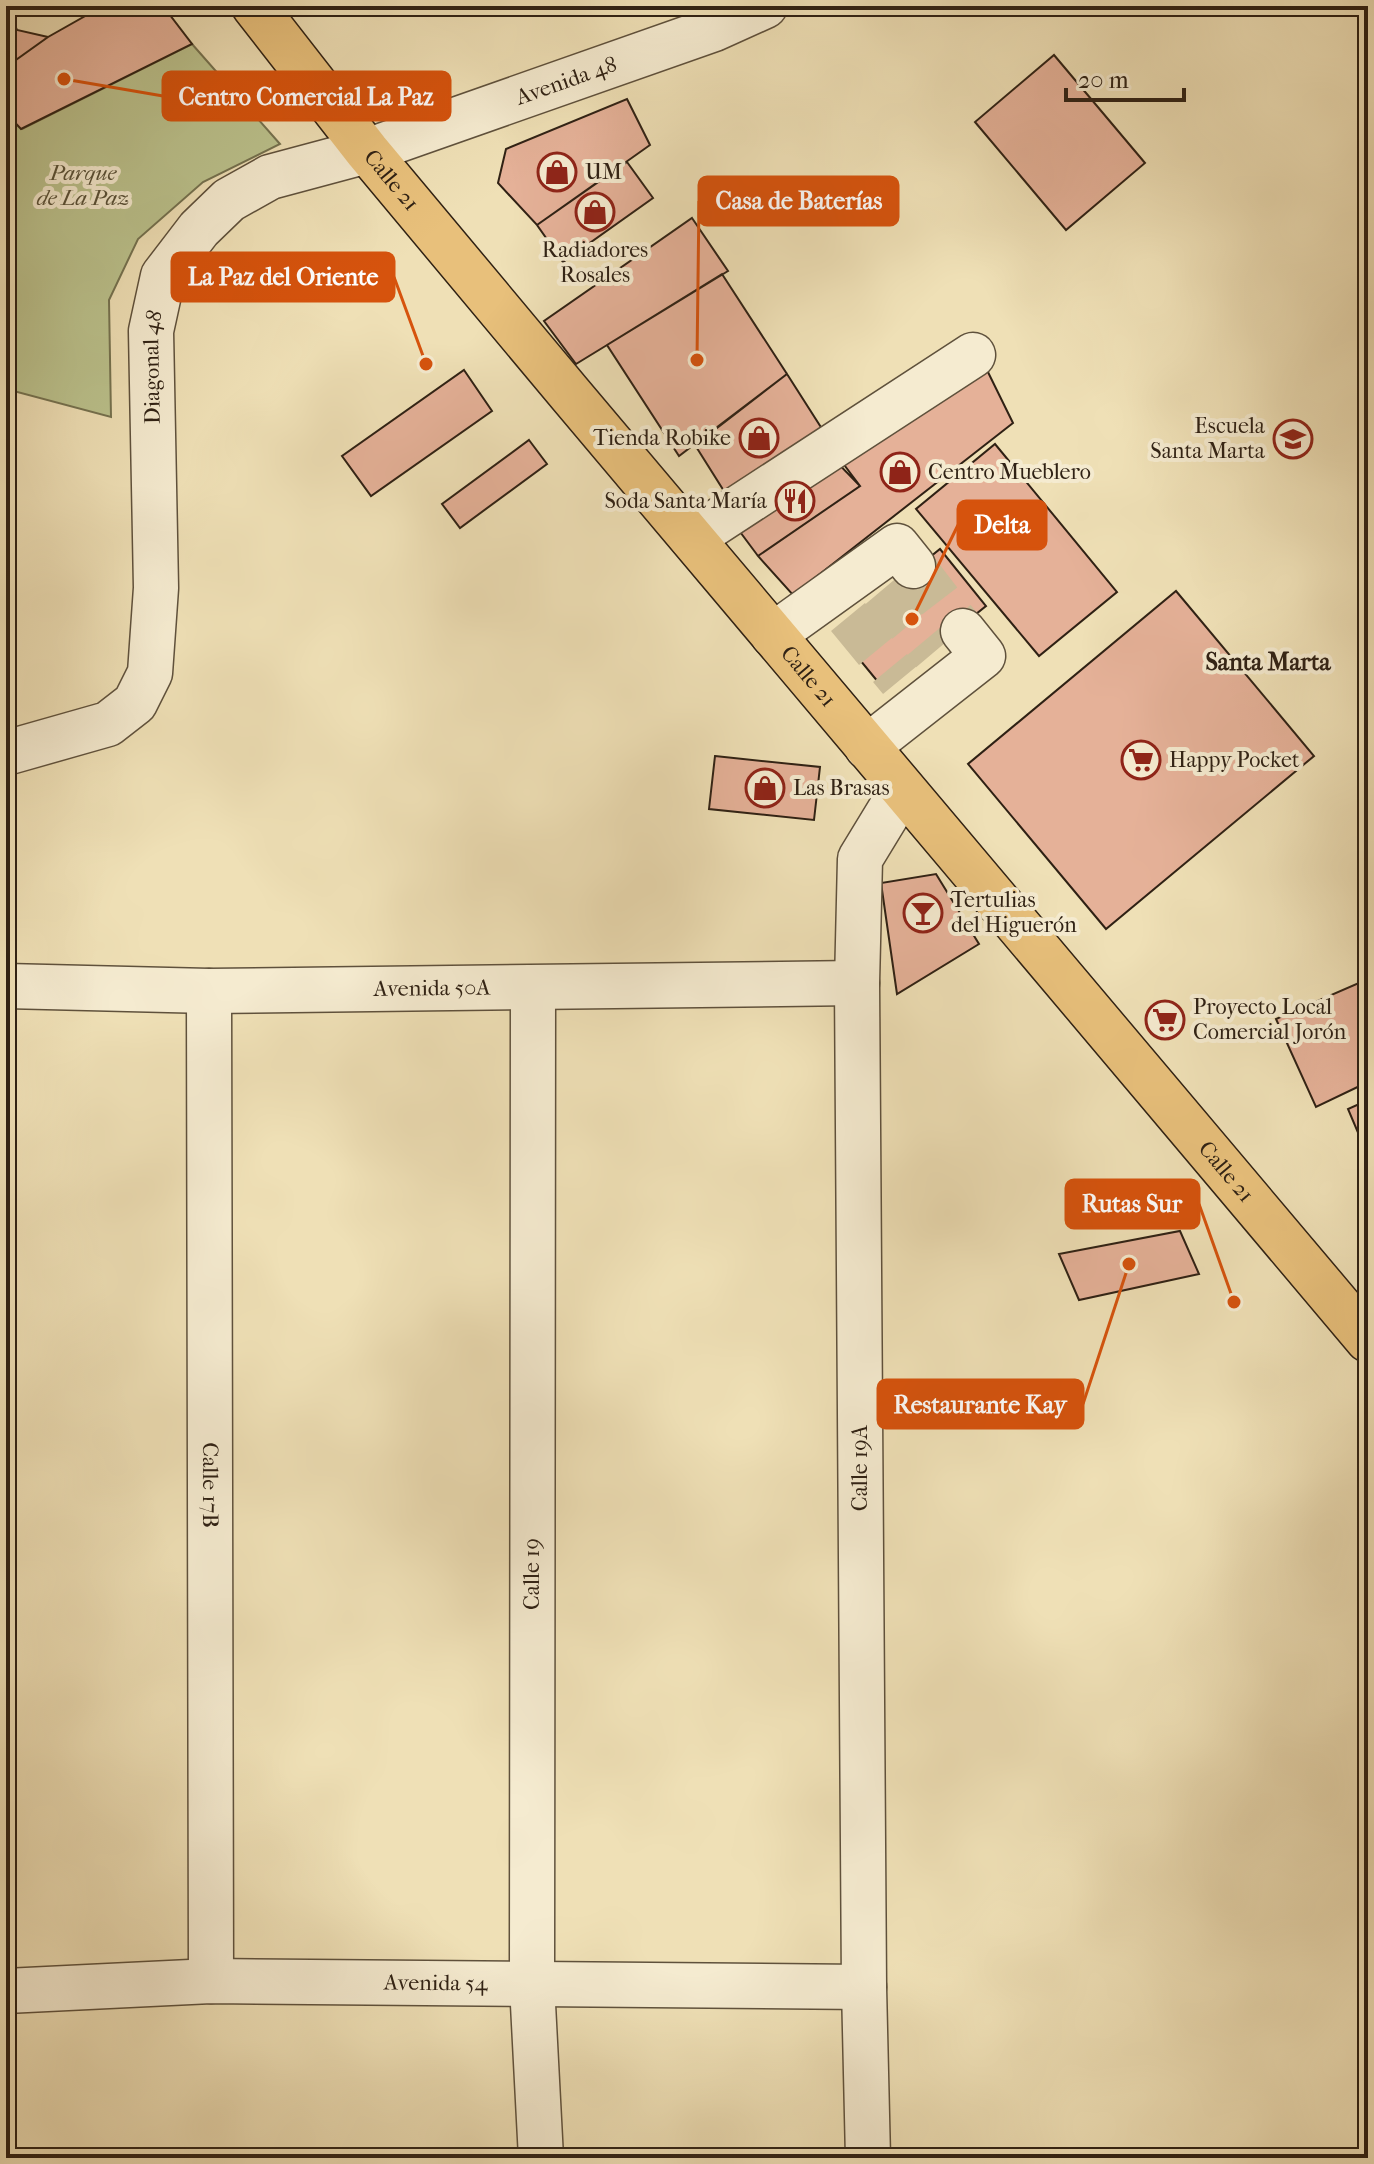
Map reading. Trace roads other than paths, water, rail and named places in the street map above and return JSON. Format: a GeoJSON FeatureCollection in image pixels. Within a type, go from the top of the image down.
{"type":"FeatureCollection","features":[{"type":"Feature","properties":{"kind":"main road","name":"Calle 21"},"geometry":{"type":"LineString","coordinates":[[254,6],[367,151],[902,790],[1365,1332]]}},
{"type":"Feature","properties":{"kind":"street","name":"Avenida 48"},"geometry":{"type":"LineString","coordinates":[[367,151],[714,29],[765,6]]}},
{"type":"Feature","properties":{"kind":"street","name":"Diagonal 48"},"geometry":{"type":"LineString","coordinates":[[6,753],[108,724],[135,703],[150,673],[156,588],[151,331],[163,276],[199,229],[229,200],[270,177],[367,151]]}},
{"type":"Feature","properties":{"kind":"street"},"geometry":{"type":"LineString","coordinates":[[692,538],[973,355]]}},
{"type":"Feature","properties":{"kind":"street"},"geometry":{"type":"LineString","coordinates":[[773,635],[867,588]]}},
{"type":"Feature","properties":{"kind":"street"},"geometry":{"type":"LineString","coordinates":[[867,747],[934,669]]}},
{"type":"Feature","properties":{"kind":"street","name":"Calle 19A"},"geometry":{"type":"LineString","coordinates":[[868,2158],[857,983],[860,859],[902,790]]}},
{"type":"Feature","properties":{"kind":"street","name":"Avenida 50A"},"geometry":{"type":"LineString","coordinates":[[6,986],[209,991],[857,983]]}},
{"type":"Feature","properties":{"kind":"street","name":"Calle 19"},"geometry":{"type":"LineString","coordinates":[[533,989],[532,1985],[541,2158]]}},
{"type":"Feature","properties":{"kind":"street","name":"Calle 17B"},"geometry":{"type":"LineString","coordinates":[[209,991],[211,1981]]}},
{"type":"Feature","properties":{"kind":"street","name":"Avenida 54"},"geometry":{"type":"LineString","coordinates":[[6,1991],[211,1981],[864,1987]]}},
{"type":"Feature","properties":{"kind":"tunnel"},"geometry":{"type":"LineString","coordinates":[[913,566],[963,631]]}},
{"type":"Feature","properties":{"kind":"tunnel"},"geometry":{"type":"LineString","coordinates":[[881,591],[933,653]]}},
{"type":"Feature","properties":{"kind":"tunnel"},"geometry":{"type":"LineString","coordinates":[[848,617],[900,680]]}},
{"type":"Feature","properties":{"kind":"place","name":"Centro Comercial La Paz"},"geometry":{"type":"Point","coordinates":[64,79]}},
{"type":"Feature","properties":{"kind":"place","name":"UM"},"geometry":{"type":"Point","coordinates":[557,172]}},
{"type":"Feature","properties":{"kind":"place","name":"Radiadores Rosales"},"geometry":{"type":"Point","coordinates":[595,212]}},
{"type":"Feature","properties":{"kind":"place","name":"Casa de Baterías"},"geometry":{"type":"Point","coordinates":[697,360]}},
{"type":"Feature","properties":{"kind":"place","name":"La Paz del Oriente"},"geometry":{"type":"Point","coordinates":[426,364]}},
{"type":"Feature","properties":{"kind":"place","name":"Tienda Robike"},"geometry":{"type":"Point","coordinates":[759,438]}},
{"type":"Feature","properties":{"kind":"place","name":"Escuela Santa Marta"},"geometry":{"type":"Point","coordinates":[1293,439]}},
{"type":"Feature","properties":{"kind":"place","name":"Centro Mueblero"},"geometry":{"type":"Point","coordinates":[900,472]}},
{"type":"Feature","properties":{"kind":"place","name":"Soda Santa María"},"geometry":{"type":"Point","coordinates":[795,501]}},
{"type":"Feature","properties":{"kind":"place","name":"Delta"},"geometry":{"type":"Point","coordinates":[912,619]}},
{"type":"Feature","properties":{"kind":"place","name":"Happy Pocket"},"geometry":{"type":"Point","coordinates":[1141,760]}},
{"type":"Feature","properties":{"kind":"place","name":"Las Brasas"},"geometry":{"type":"Point","coordinates":[765,788]}},
{"type":"Feature","properties":{"kind":"place","name":"Tertulias del Higuerón"},"geometry":{"type":"Point","coordinates":[923,913]}},
{"type":"Feature","properties":{"kind":"place","name":"Proyecto Local Comercial Jorón"},"geometry":{"type":"Point","coordinates":[1165,1020]}},
{"type":"Feature","properties":{"kind":"place","name":"Restaurante Kay"},"geometry":{"type":"Point","coordinates":[1129,1264]}},
{"type":"Feature","properties":{"kind":"place","name":"Rutas Sur"},"geometry":{"type":"Point","coordinates":[1234,1302]}},
{"type":"Feature","properties":{"kind":"district","name":"Santa Marta"},"geometry":{"type":"Point","coordinates":[1268,662]}},
{"type":"Feature","properties":{"kind":"park label","name":"Parque de La Paz"},"geometry":{"type":"Point","coordinates":[83,186]}}]}
